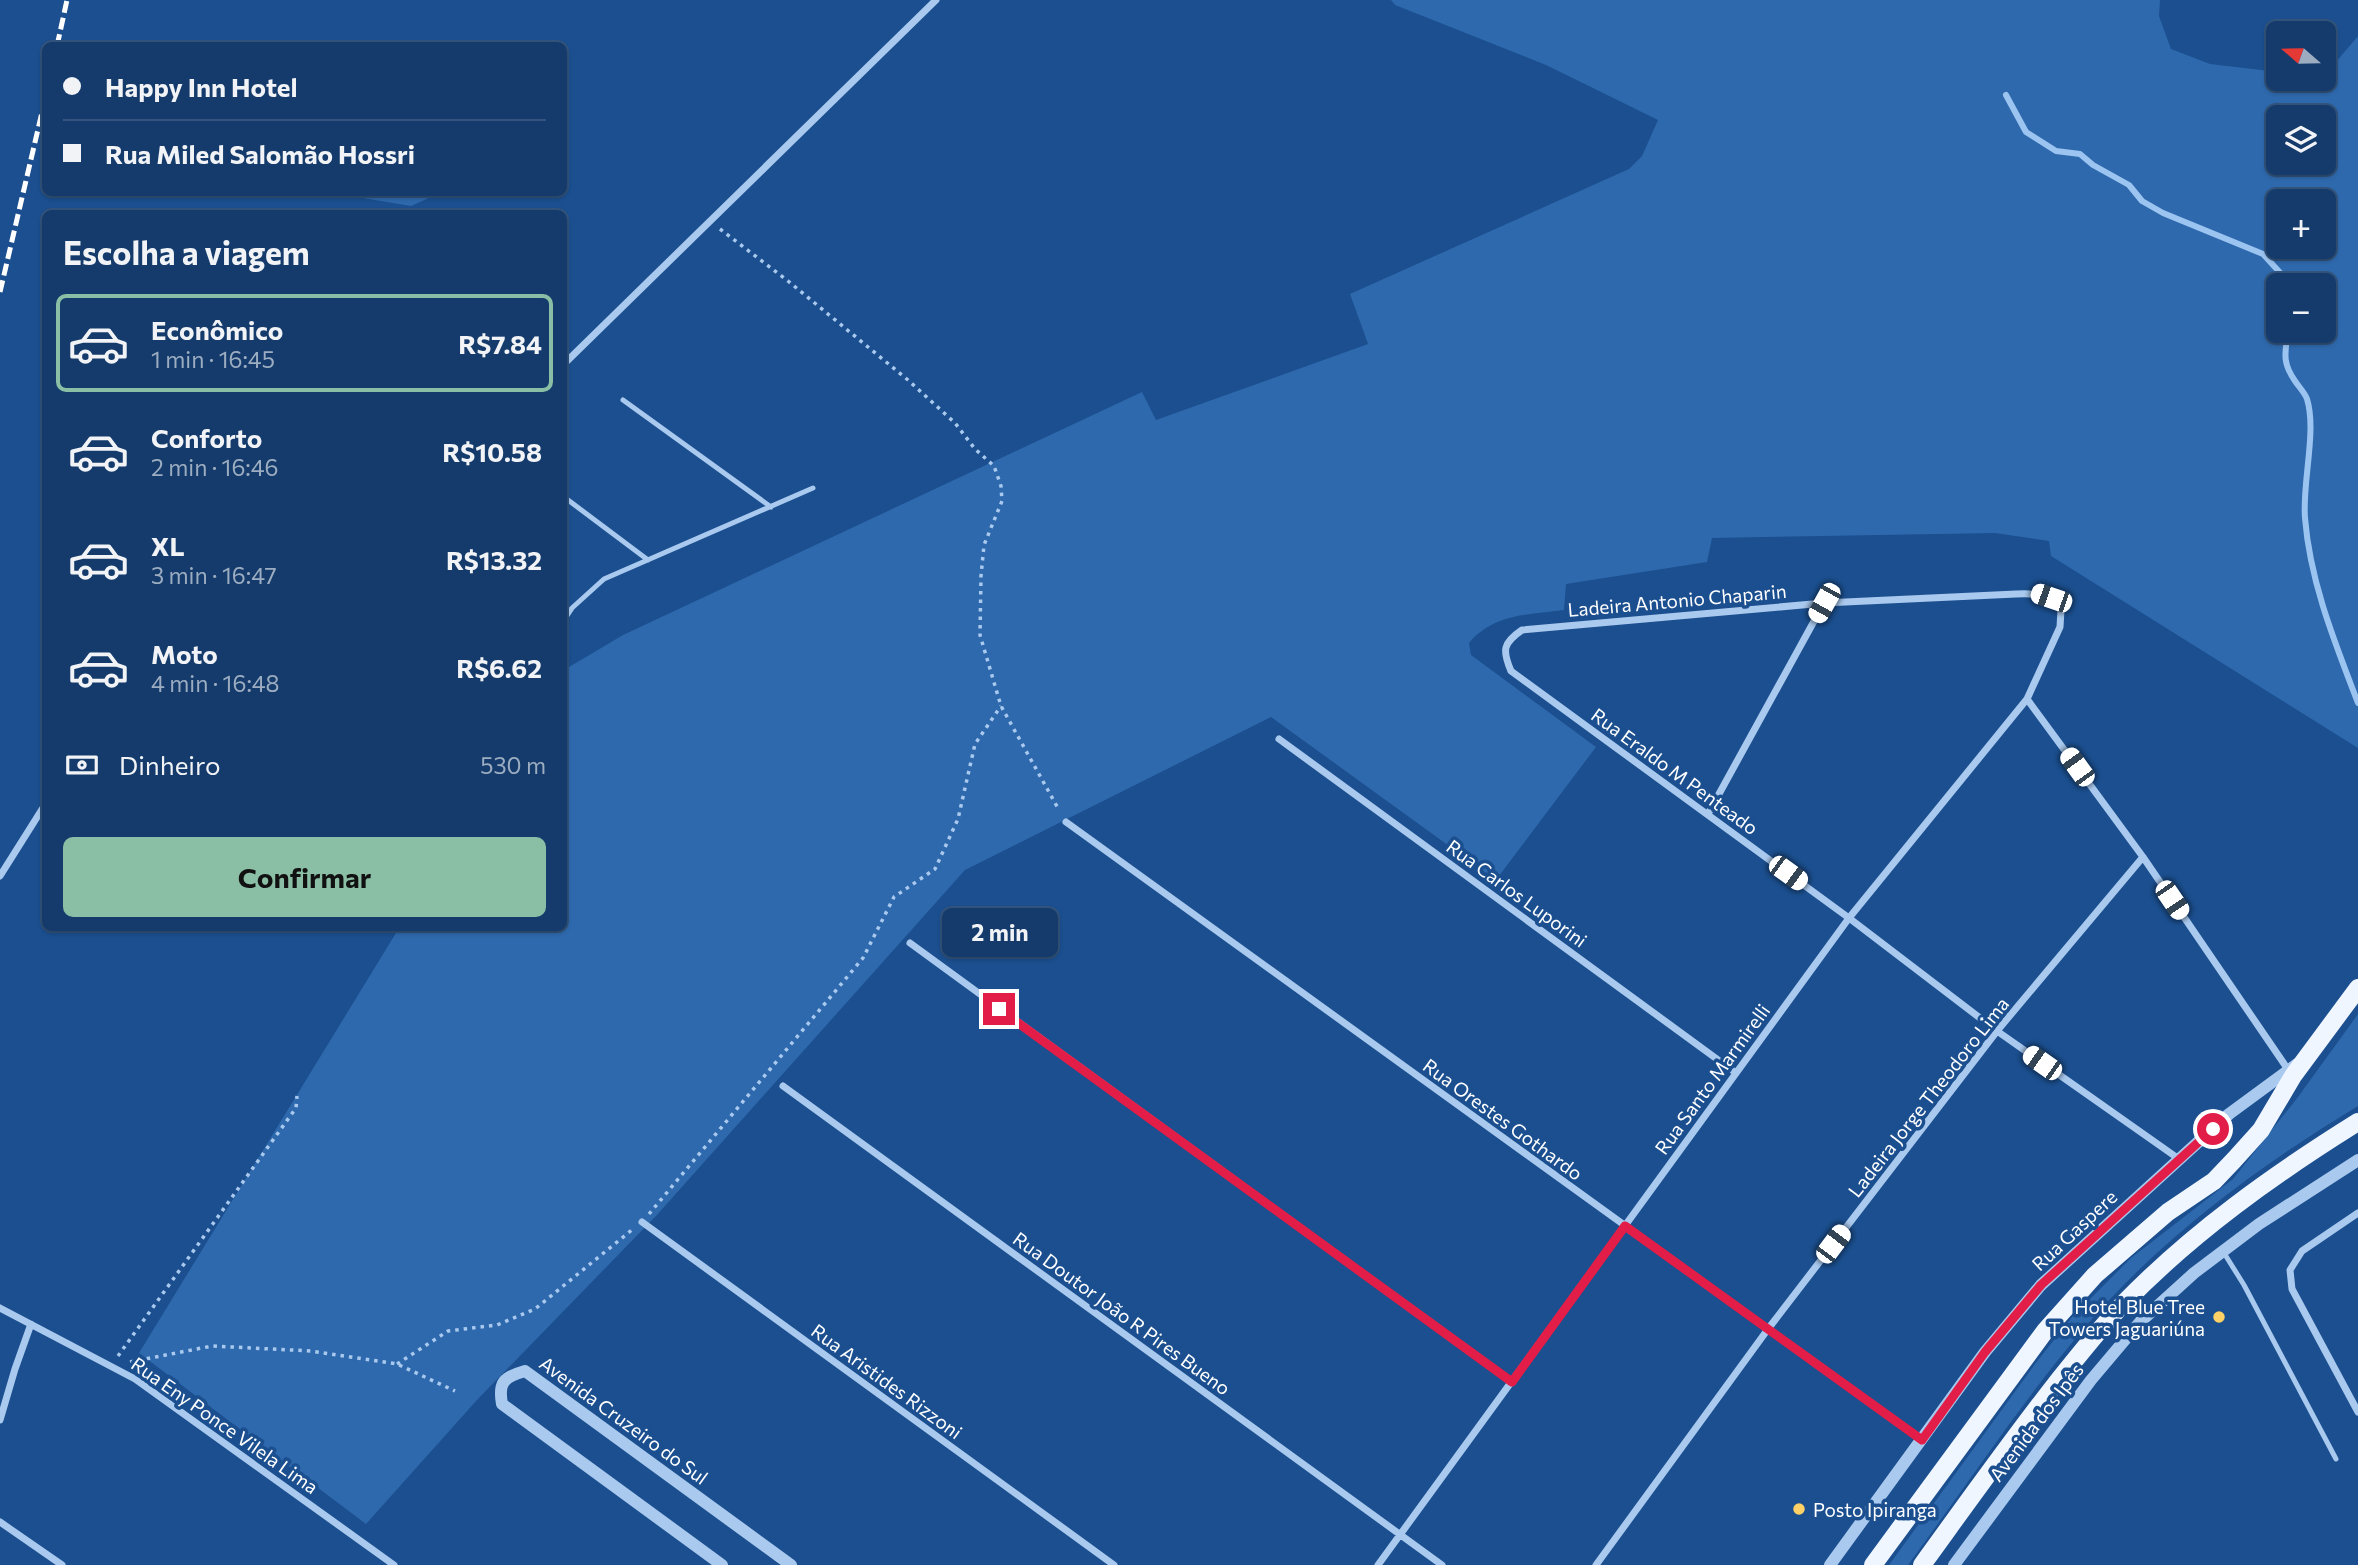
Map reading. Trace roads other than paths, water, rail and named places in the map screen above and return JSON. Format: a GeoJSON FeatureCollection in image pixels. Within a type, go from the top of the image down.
{"type":"FeatureCollection","features":[{"type":"Feature","properties":{"kind":"main road"},"geometry":{"type":"LineString","coordinates":[[1873,1565],[2045,1331],[2104,1268],[2168,1212],[2214,1181],[2234,1160],[2261,1130],[2291,1073],[2305,1059],[2358,988]]}},
{"type":"Feature","properties":{"kind":"main road"},"geometry":{"type":"LineString","coordinates":[[1922,1565],[2015,1436],[2122,1305],[2182,1247],[2236,1203],[2299,1158],[2358,1122]]}},
{"type":"Feature","properties":{"kind":"street"},"geometry":{"type":"LineString","coordinates":[[567,361],[936,0]]}},
{"type":"Feature","properties":{"kind":"street","name":"Ladeira Antonio Chaparin"},"geometry":{"type":"LineString","coordinates":[[1506,647],[1510,638],[1522,630],[1824,603],[2036,593],[2051,598],[2061,610]]}},
{"type":"Feature","properties":{"kind":"street"},"geometry":{"type":"LineString","coordinates":[[1708,814],[1824,603]]}},
{"type":"Feature","properties":{"kind":"street","name":"Rua Santo Marmirelli"},"geometry":{"type":"LineString","coordinates":[[1378,1565],[1849,918],[2028,699],[2060,627],[2061,610]]}},
{"type":"Feature","properties":{"kind":"street","name":"Rua Eraldo M Penteado"},"geometry":{"type":"LineString","coordinates":[[1506,647],[1504,655],[1511,671],[1849,918],[1997,1031],[2179,1159]]}},
{"type":"Feature","properties":{"kind":"street"},"geometry":{"type":"LineString","coordinates":[[2028,699],[2143,857],[2291,1073]]}},
{"type":"Feature","properties":{"kind":"street","name":"Rua Carlos Luporini"},"geometry":{"type":"LineString","coordinates":[[1279,739],[1736,1073]]}},
{"type":"Feature","properties":{"kind":"street"},"geometry":{"type":"LineString","coordinates":[[0,876],[42,809]]}},
{"type":"Feature","properties":{"kind":"street","name":"Rua Orestes Gothardo"},"geometry":{"type":"LineString","coordinates":[[1066,822],[1922,1440]]}},
{"type":"Feature","properties":{"kind":"street","name":"Ladeira Jorge Theodoro Lima"},"geometry":{"type":"LineString","coordinates":[[1596,1565],[1768,1329],[1997,1031],[2143,857]]}},
{"type":"Feature","properties":{"kind":"street"},"geometry":{"type":"LineString","coordinates":[[910,943],[1512,1382]]}},
{"type":"Feature","properties":{"kind":"street","name":"Rua Gaspere"},"geometry":{"type":"LineString","coordinates":[[1830,1565],[1985,1352],[2041,1285],[2229,1114],[2291,1073]]}},
{"type":"Feature","properties":{"kind":"street","name":"Rua Doutor João R Pires Bueno"},"geometry":{"type":"LineString","coordinates":[[783,1086],[1442,1565]]}},
{"type":"Feature","properties":{"kind":"street","name":"Avenida dos Ipês"},"geometry":{"type":"LineString","coordinates":[[1954,1565],[2091,1380],[2140,1322],[2194,1273],[2259,1224],[2358,1160]]}},
{"type":"Feature","properties":{"kind":"street"},"geometry":{"type":"LineString","coordinates":[[2358,1213],[2301,1251],[2290,1270],[2292,1289],[2358,1412]]}},
{"type":"Feature","properties":{"kind":"street","name":"Rua Aristides Rizzoni"},"geometry":{"type":"LineString","coordinates":[[642,1222],[1114,1565]]}},
{"type":"Feature","properties":{"kind":"street","name":"Rua Eny Ponce Vilela Lima"},"geometry":{"type":"LineString","coordinates":[[0,1308],[135,1378],[394,1565]]}},
{"type":"Feature","properties":{"kind":"street"},"geometry":{"type":"LineString","coordinates":[[0,1420],[31,1324]]}},
{"type":"Feature","properties":{"kind":"street","name":"Avenida Cruzeiro do Sul"},"geometry":{"type":"LineString","coordinates":[[722,1565],[502,1405],[500,1390],[503,1382],[511,1375],[525,1371],[791,1565]]}},
{"type":"Feature","properties":{"kind":"street"},"geometry":{"type":"LineString","coordinates":[[0,1522],[62,1565]]}},
{"type":"Feature","properties":{"kind":"lane"},"geometry":{"type":"LineString","coordinates":[[623,400],[771,507]]}},
{"type":"Feature","properties":{"kind":"lane"},"geometry":{"type":"LineString","coordinates":[[567,616],[604,579],[813,488]]}},
{"type":"Feature","properties":{"kind":"lane"},"geometry":{"type":"LineString","coordinates":[[567,498],[648,560]]}},
{"type":"Feature","properties":{"kind":"lane"},"geometry":{"type":"LineString","coordinates":[[2223,1251],[2336,1459]]}},
{"type":"Feature","properties":{"kind":"waterway"},"geometry":{"type":"LineString","coordinates":[[2006,95],[2026,132],[2056,151],[2080,154],[2093,165],[2129,185],[2142,201],[2163,213],[2263,254],[2280,273]]}},
{"type":"Feature","properties":{"kind":"waterway"},"geometry":{"type":"LineString","coordinates":[[2286,343],[2286,363],[2306,397],[2310,412],[2305,518],[2312,565],[2325,612],[2358,703]]}},
{"type":"Feature","properties":{"kind":"railway"},"geometry":{"type":"LineString","coordinates":[[58,42],[67,0]]}},
{"type":"Feature","properties":{"kind":"railway"},"geometry":{"type":"LineString","coordinates":[[0,292],[42,112]]}},
{"type":"Feature","properties":{"kind":"place","name":"Hotel Blue Tree Towers Jaguariúna"},"geometry":{"type":"Point","coordinates":[2219,1317]}},
{"type":"Feature","properties":{"kind":"place","name":"Posto Ipiranga"},"geometry":{"type":"Point","coordinates":[1799,1509]}}]}
